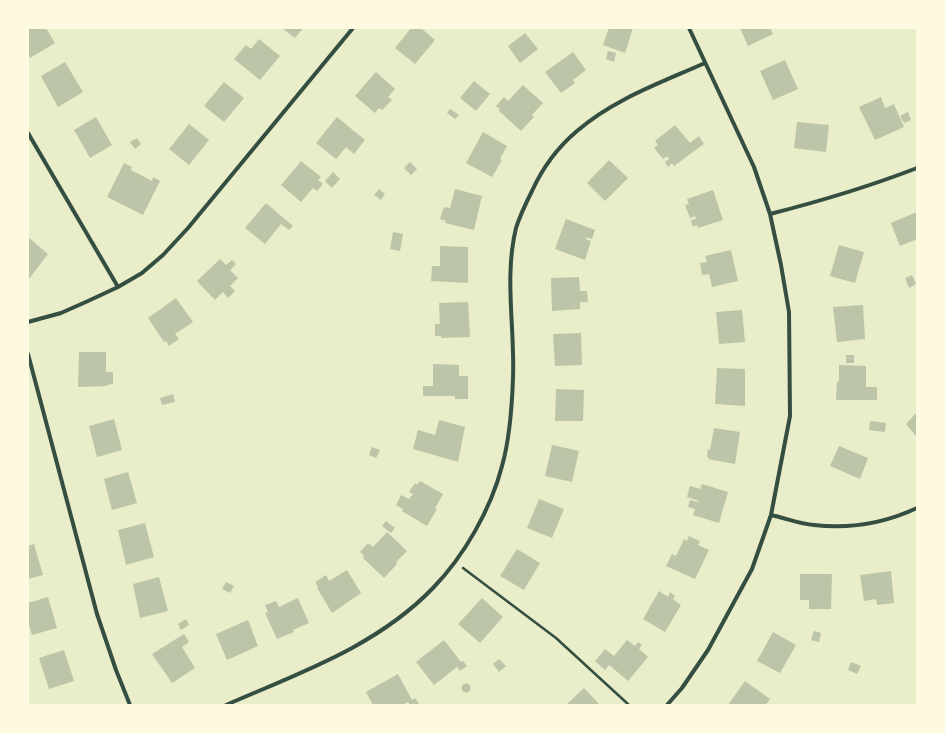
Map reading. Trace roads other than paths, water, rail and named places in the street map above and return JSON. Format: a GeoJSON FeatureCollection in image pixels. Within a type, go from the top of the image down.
{"type":"FeatureCollection","features":[{"type":"Feature","properties":{"kind":"street"},"geometry":{"type":"LineString","coordinates":[[28,322],[61,313],[118,287],[142,273],[163,255],[188,228],[353,28]]}},
{"type":"Feature","properties":{"kind":"street"},"geometry":{"type":"LineString","coordinates":[[667,705],[682,688],[708,650],[752,569],[771,514],[790,416],[789,312],[782,265],[770,214],[754,167],[689,28]]}},
{"type":"Feature","properties":{"kind":"street"},"geometry":{"type":"LineString","coordinates":[[226,705],[336,657],[375,635],[403,615],[433,588],[454,562],[474,533],[489,503],[502,466],[510,424],[513,377],[510,280],[512,250],[517,227],[524,206],[537,180],[556,153],[575,132],[596,116],[619,101],[705,63]]}},
{"type":"Feature","properties":{"kind":"street"},"geometry":{"type":"LineString","coordinates":[[28,133],[118,287]]}},
{"type":"Feature","properties":{"kind":"street"},"geometry":{"type":"LineString","coordinates":[[770,214],[824,200],[917,168]]}},
{"type":"Feature","properties":{"kind":"street"},"geometry":{"type":"LineString","coordinates":[[28,354],[97,614],[116,670],[130,705]]}},
{"type":"Feature","properties":{"kind":"street"},"geometry":{"type":"LineString","coordinates":[[771,514],[813,525],[846,526],[874,523],[906,514],[917,508]]}}]}
